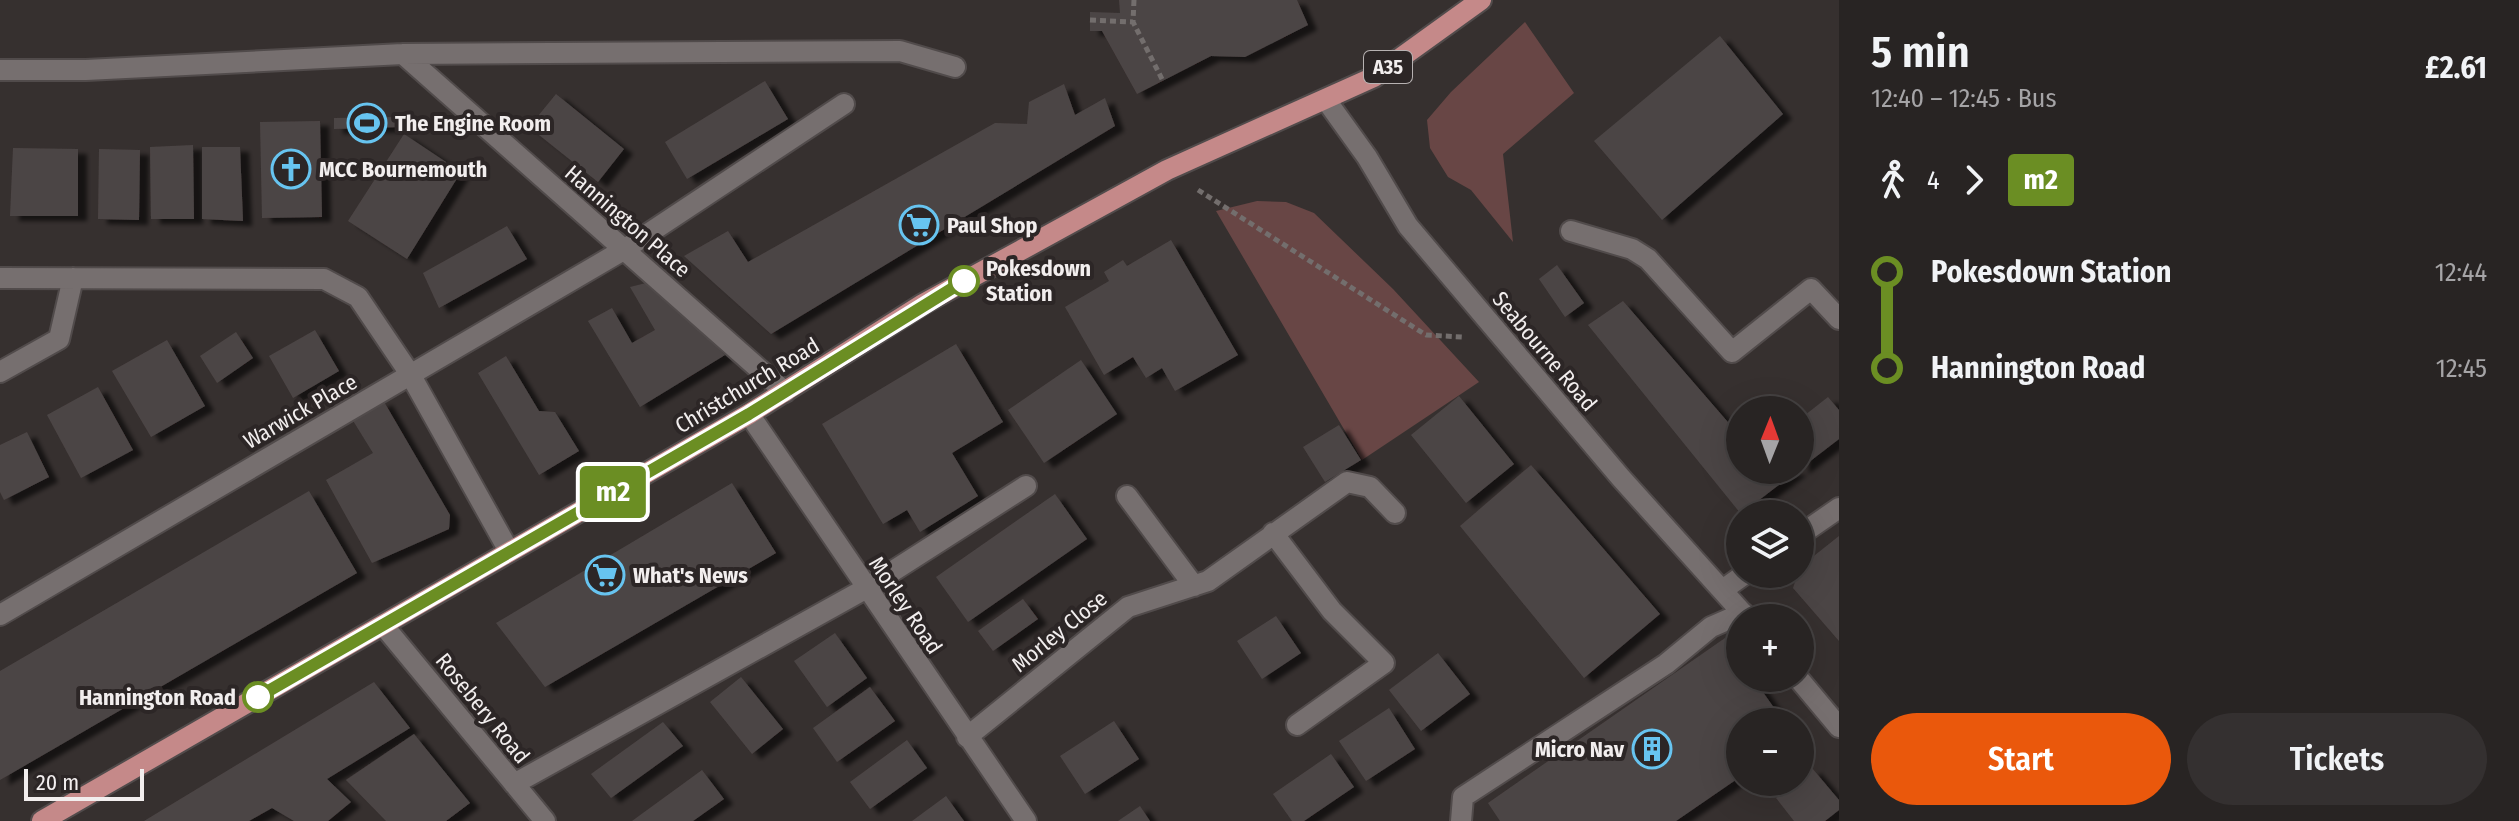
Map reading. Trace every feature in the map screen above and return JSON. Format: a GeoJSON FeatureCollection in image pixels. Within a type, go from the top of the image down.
{"type":"FeatureCollection","features":[{"type":"Feature","properties":{"kind":"main road","name":"Christchurch Road"},"geometry":{"type":"LineString","coordinates":[[42,821],[749,414],[923,304],[1167,170],[1374,77],[1481,0]]}},
{"type":"Feature","properties":{"kind":"street"},"geometry":{"type":"LineString","coordinates":[[0,70],[86,70],[403,54],[900,51],[955,67]]}},
{"type":"Feature","properties":{"kind":"street","name":"Hannington Place"},"geometry":{"type":"LineString","coordinates":[[403,54],[785,392]]}},
{"type":"Feature","properties":{"kind":"street","name":"Seabourne Road"},"geometry":{"type":"LineString","coordinates":[[1326,100],[1367,157],[1408,226],[1621,478],[1736,604]]}},
{"type":"Feature","properties":{"kind":"street","name":"Warwick Place"},"geometry":{"type":"LineString","coordinates":[[0,615],[625,249],[844,104]]}},
{"type":"Feature","properties":{"kind":"street"},"geometry":{"type":"LineString","coordinates":[[1571,231],[1632,249],[1648,259],[1732,352],[1811,289],[1839,319]]}},
{"type":"Feature","properties":{"kind":"street"},"geometry":{"type":"LineString","coordinates":[[0,278],[324,279],[358,297],[410,374],[509,551]]}},
{"type":"Feature","properties":{"kind":"street"},"geometry":{"type":"LineString","coordinates":[[0,372],[59,339],[73,278]]}},
{"type":"Feature","properties":{"kind":"street","name":"Morley Road"},"geometry":{"type":"LineString","coordinates":[[749,414],[865,589],[1026,821]]}},
{"type":"Feature","properties":{"kind":"street","name":"Morley Close"},"geometry":{"type":"LineString","coordinates":[[967,737],[1128,607],[1208,581],[1347,482],[1370,487],[1395,513]]}},
{"type":"Feature","properties":{"kind":"street"},"geometry":{"type":"LineString","coordinates":[[514,784],[865,589],[1026,486]]}},
{"type":"Feature","properties":{"kind":"street"},"geometry":{"type":"LineString","coordinates":[[1127,496],[1194,586]]}},
{"type":"Feature","properties":{"kind":"street"},"geometry":{"type":"LineString","coordinates":[[1814,525],[1839,508]]}},
{"type":"Feature","properties":{"kind":"street"},"geometry":{"type":"LineString","coordinates":[[1273,533],[1332,611],[1384,663],[1297,725]]}},
{"type":"Feature","properties":{"kind":"street"},"geometry":{"type":"LineString","coordinates":[[1461,821],[1463,797],[1666,664],[1711,627],[1726,622]]}},
{"type":"Feature","properties":{"kind":"street","name":"Rosebery Road"},"geometry":{"type":"LineString","coordinates":[[383,625],[545,821]]}},
{"type":"Feature","properties":{"kind":"street"},"geometry":{"type":"LineString","coordinates":[[1810,692],[1838,723]]}},
{"type":"Feature","properties":{"kind":"path"},"geometry":{"type":"LineString","coordinates":[[1134,0],[1133,22],[1163,81]]}},
{"type":"Feature","properties":{"kind":"path"},"geometry":{"type":"LineString","coordinates":[[1090,20],[1133,22]]}},
{"type":"Feature","properties":{"kind":"path"},"geometry":{"type":"LineString","coordinates":[[1167,170],[1426,335],[1505,340]]}},
{"type":"Feature","properties":{"kind":"shaded area"},"geometry":{"type":"Polygon","coordinates":[[[1525,22],[1574,93],[1503,154],[1513,242],[1471,190],[1448,177],[1430,148],[1427,120],[1451,92],[1525,22]]]}},
{"type":"Feature","properties":{"kind":"shaded area"},"geometry":{"type":"Polygon","coordinates":[[[1257,201],[1286,202],[1314,213],[1393,289],[1479,382],[1362,460],[1216,211],[1257,201]]]}},
{"type":"Feature","properties":{"kind":"building"},"geometry":{"type":"Polygon","coordinates":[[[1119,0],[1297,0],[1308,25],[1245,57],[1211,56],[1137,94],[1102,31],[1090,31],[1090,12],[1120,13],[1119,0]]]}},
{"type":"Feature","properties":{"kind":"building"},"geometry":{"type":"Polygon","coordinates":[[[1720,36],[1783,114],[1662,220],[1594,141],[1720,36]]]}},
{"type":"Feature","properties":{"kind":"building"},"geometry":{"type":"Polygon","coordinates":[[[765,81],[788,119],[687,179],[665,142],[765,81]]]}},
{"type":"Feature","properties":{"kind":"building"},"geometry":{"type":"Polygon","coordinates":[[[1064,84],[1075,115],[1105,98],[1115,126],[771,334],[684,256],[728,231],[748,262],[995,123],[1027,124],[1029,102],[1064,84]]]}},
{"type":"Feature","properties":{"kind":"building"},"geometry":{"type":"Polygon","coordinates":[[[556,94],[624,149],[598,182],[529,127],[556,94]]]}},
{"type":"Feature","properties":{"kind":"building","name":"The Engine Room"},"geometry":{"type":"Polygon","coordinates":[[[400,117],[401,127],[334,129],[334,118],[400,117]]]}},
{"type":"Feature","properties":{"kind":"building","name":"MCC Bournemouth"},"geometry":{"type":"Polygon","coordinates":[[[320,121],[322,217],[262,218],[260,122],[320,121]]]}},
{"type":"Feature","properties":{"kind":"building"},"geometry":{"type":"Polygon","coordinates":[[[404,134],[461,172],[407,259],[348,221],[404,134]]]}},
{"type":"Feature","properties":{"kind":"building"},"geometry":{"type":"Polygon","coordinates":[[[193,145],[194,219],[151,219],[150,147],[193,145]]]}},
{"type":"Feature","properties":{"kind":"building"},"geometry":{"type":"Polygon","coordinates":[[[202,147],[240,147],[243,221],[202,219],[202,147]]]}},
{"type":"Feature","properties":{"kind":"building"},"geometry":{"type":"Polygon","coordinates":[[[13,148],[78,149],[78,216],[10,216],[13,148]]]}},
{"type":"Feature","properties":{"kind":"building"},"geometry":{"type":"Polygon","coordinates":[[[99,149],[140,150],[139,220],[98,219],[99,149]]]}},
{"type":"Feature","properties":{"kind":"building"},"geometry":{"type":"Polygon","coordinates":[[[507,226],[527,259],[439,308],[423,273],[507,226]]]}},
{"type":"Feature","properties":{"kind":"building"},"geometry":{"type":"Polygon","coordinates":[[[1171,240],[1238,355],[1175,391],[1162,368],[1146,378],[1133,357],[1104,375],[1065,307],[1109,281],[1104,272],[1123,260],[1127,266],[1171,240]]]}},
{"type":"Feature","properties":{"kind":"building"},"geometry":{"type":"Polygon","coordinates":[[[1557,265],[1584,303],[1565,317],[1539,279],[1557,265]]]}},
{"type":"Feature","properties":{"kind":"building"},"geometry":{"type":"Polygon","coordinates":[[[658,280],[684,316],[725,355],[640,407],[588,321],[612,308],[632,343],[655,330],[630,287],[658,280]]]}},
{"type":"Feature","properties":{"kind":"building"},"geometry":{"type":"Polygon","coordinates":[[[1623,301],[1726,420],[1726,484],[1780,484],[1759,500],[1730,500],[1588,325],[1623,301]]]}},
{"type":"Feature","properties":{"kind":"building"},"geometry":{"type":"Polygon","coordinates":[[[315,330],[339,371],[293,398],[269,356],[315,330]]]}},
{"type":"Feature","properties":{"kind":"building"},"geometry":{"type":"Polygon","coordinates":[[[236,332],[253,358],[217,383],[200,356],[236,332]]]}},
{"type":"Feature","properties":{"kind":"building"},"geometry":{"type":"Polygon","coordinates":[[[167,340],[205,406],[151,437],[112,371],[167,340]]]}},
{"type":"Feature","properties":{"kind":"building"},"geometry":{"type":"Polygon","coordinates":[[[956,344],[1003,422],[952,453],[978,496],[920,532],[907,510],[883,524],[822,424],[956,344]]]}},
{"type":"Feature","properties":{"kind":"building"},"geometry":{"type":"Polygon","coordinates":[[[506,356],[539,411],[555,412],[579,451],[539,475],[478,373],[506,356]]]}},
{"type":"Feature","properties":{"kind":"building"},"geometry":{"type":"Polygon","coordinates":[[[1081,360],[1117,414],[1044,463],[1008,410],[1081,360]]]}},
{"type":"Feature","properties":{"kind":"building"},"geometry":{"type":"Polygon","coordinates":[[[98,387],[133,450],[81,478],[47,415],[98,387]]]}},
{"type":"Feature","properties":{"kind":"building"},"geometry":{"type":"Polygon","coordinates":[[[1459,396],[1514,464],[1466,503],[1411,435],[1459,396]]]}},
{"type":"Feature","properties":{"kind":"building"},"geometry":{"type":"Polygon","coordinates":[[[1828,397],[1839,410],[1839,439],[1814,458],[1814,408],[1828,397]]]}},
{"type":"Feature","properties":{"kind":"building"},"geometry":{"type":"Polygon","coordinates":[[[383,400],[450,515],[449,529],[372,563],[326,480],[373,453],[352,419],[383,400]]]}},
{"type":"Feature","properties":{"kind":"building"},"geometry":{"type":"Polygon","coordinates":[[[1339,425],[1361,460],[1325,482],[1303,447],[1339,425]]]}},
{"type":"Feature","properties":{"kind":"building"},"geometry":{"type":"Polygon","coordinates":[[[27,432],[49,477],[4,500],[0,492],[0,445],[27,432]]]}},
{"type":"Feature","properties":{"kind":"building"},"geometry":{"type":"Polygon","coordinates":[[[1531,465],[1660,614],[1584,678],[1460,526],[1531,465]]]}},
{"type":"Feature","properties":{"kind":"building"},"geometry":{"type":"Polygon","coordinates":[[[732,483],[776,553],[545,687],[496,623],[732,483]]]}},
{"type":"Feature","properties":{"kind":"building"},"geometry":{"type":"Polygon","coordinates":[[[309,491],[357,573],[0,780],[0,671],[309,491]]]}},
{"type":"Feature","properties":{"kind":"building"},"geometry":{"type":"Polygon","coordinates":[[[1055,494],[1087,539],[968,622],[936,577],[1055,494]]]}},
{"type":"Feature","properties":{"kind":"building"},"geometry":{"type":"Polygon","coordinates":[[[1839,536],[1839,641],[1814,612],[1814,604],[1807,604],[1793,588],[1814,588],[1814,556],[1839,536]]]}},
{"type":"Feature","properties":{"kind":"building"},"geometry":{"type":"Polygon","coordinates":[[[1023,599],[1038,619],[993,651],[978,631],[1023,599]]]}},
{"type":"Feature","properties":{"kind":"building"},"geometry":{"type":"Polygon","coordinates":[[[1276,616],[1301,653],[1262,679],[1237,641],[1276,616]]]}},
{"type":"Feature","properties":{"kind":"building"},"geometry":{"type":"Polygon","coordinates":[[[835,633],[867,678],[827,707],[794,661],[835,633]]]}},
{"type":"Feature","properties":{"kind":"building","name":"Micro Nav"},"geometry":{"type":"Polygon","coordinates":[[[1725,638],[1726,692],[1763,692],[1774,708],[1726,708],[1726,787],[1676,821],[1500,821],[1488,803],[1725,638]]]}},
{"type":"Feature","properties":{"kind":"building"},"geometry":{"type":"Polygon","coordinates":[[[1438,653],[1470,694],[1421,731],[1389,690],[1438,653]]]}},
{"type":"Feature","properties":{"kind":"building"},"geometry":{"type":"Polygon","coordinates":[[[741,677],[783,729],[752,754],[710,702],[741,677]]]}},
{"type":"Feature","properties":{"kind":"building"},"geometry":{"type":"Polygon","coordinates":[[[374,682],[410,728],[327,779],[351,802],[328,821],[294,821],[272,808],[249,821],[144,821],[374,682]]]}},
{"type":"Feature","properties":{"kind":"building"},"geometry":{"type":"Polygon","coordinates":[[[870,687],[895,721],[837,762],[813,728],[870,687]]]}},
{"type":"Feature","properties":{"kind":"building"},"geometry":{"type":"Polygon","coordinates":[[[1389,708],[1415,749],[1366,781],[1339,741],[1389,708]]]}},
{"type":"Feature","properties":{"kind":"building"},"geometry":{"type":"Polygon","coordinates":[[[1114,721],[1139,759],[1085,794],[1060,756],[1114,721]]]}},
{"type":"Feature","properties":{"kind":"building"},"geometry":{"type":"Polygon","coordinates":[[[663,722],[683,746],[611,798],[591,774],[663,722]]]}},
{"type":"Feature","properties":{"kind":"building"},"geometry":{"type":"Polygon","coordinates":[[[414,734],[470,803],[446,821],[386,821],[346,780],[414,734]]]}},
{"type":"Feature","properties":{"kind":"building"},"geometry":{"type":"Polygon","coordinates":[[[907,740],[927,768],[870,809],[850,782],[907,740]]]}},
{"type":"Feature","properties":{"kind":"building"},"geometry":{"type":"Polygon","coordinates":[[[1331,754],[1354,787],[1304,821],[1292,821],[1273,794],[1331,754]]]}},
{"type":"Feature","properties":{"kind":"building"},"geometry":{"type":"Polygon","coordinates":[[[702,770],[724,799],[693,821],[632,821],[702,770]]]}},
{"type":"Feature","properties":{"kind":"building"},"geometry":{"type":"Polygon","coordinates":[[[1814,770],[1839,800],[1839,810],[1825,821],[1794,821],[1776,798],[1814,796],[1814,770]]]}},
{"type":"Feature","properties":{"kind":"building"},"geometry":{"type":"Polygon","coordinates":[[[946,796],[964,821],[912,821],[946,796]]]}},
{"type":"Feature","properties":{"kind":"building"},"geometry":{"type":"Polygon","coordinates":[[[1140,806],[1150,821],[1118,821],[1140,806]]]}},
{"type":"Feature","properties":{"kind":"bus line","name":"m2"},"geometry":{"type":"LineString","coordinates":[[258,697],[749,414],[964,281]]}},
{"type":"Feature","properties":{"kind":"place","name":"The Engine Room"},"geometry":{"type":"Point","coordinates":[367,123]}},
{"type":"Feature","properties":{"kind":"place","name":"MCC Bournemouth"},"geometry":{"type":"Point","coordinates":[291,169]}},
{"type":"Feature","properties":{"kind":"place","name":"Paul Shop"},"geometry":{"type":"Point","coordinates":[919,225]}},
{"type":"Feature","properties":{"kind":"place","name":"Pokesdown Station"},"geometry":{"type":"Point","coordinates":[964,281]}},
{"type":"Feature","properties":{"kind":"place","name":"What's News"},"geometry":{"type":"Point","coordinates":[605,575]}},
{"type":"Feature","properties":{"kind":"place","name":"Hannington Road"},"geometry":{"type":"Point","coordinates":[258,697]}},
{"type":"Feature","properties":{"kind":"place","name":"Micro Nav"},"geometry":{"type":"Point","coordinates":[1652,749]}}]}
